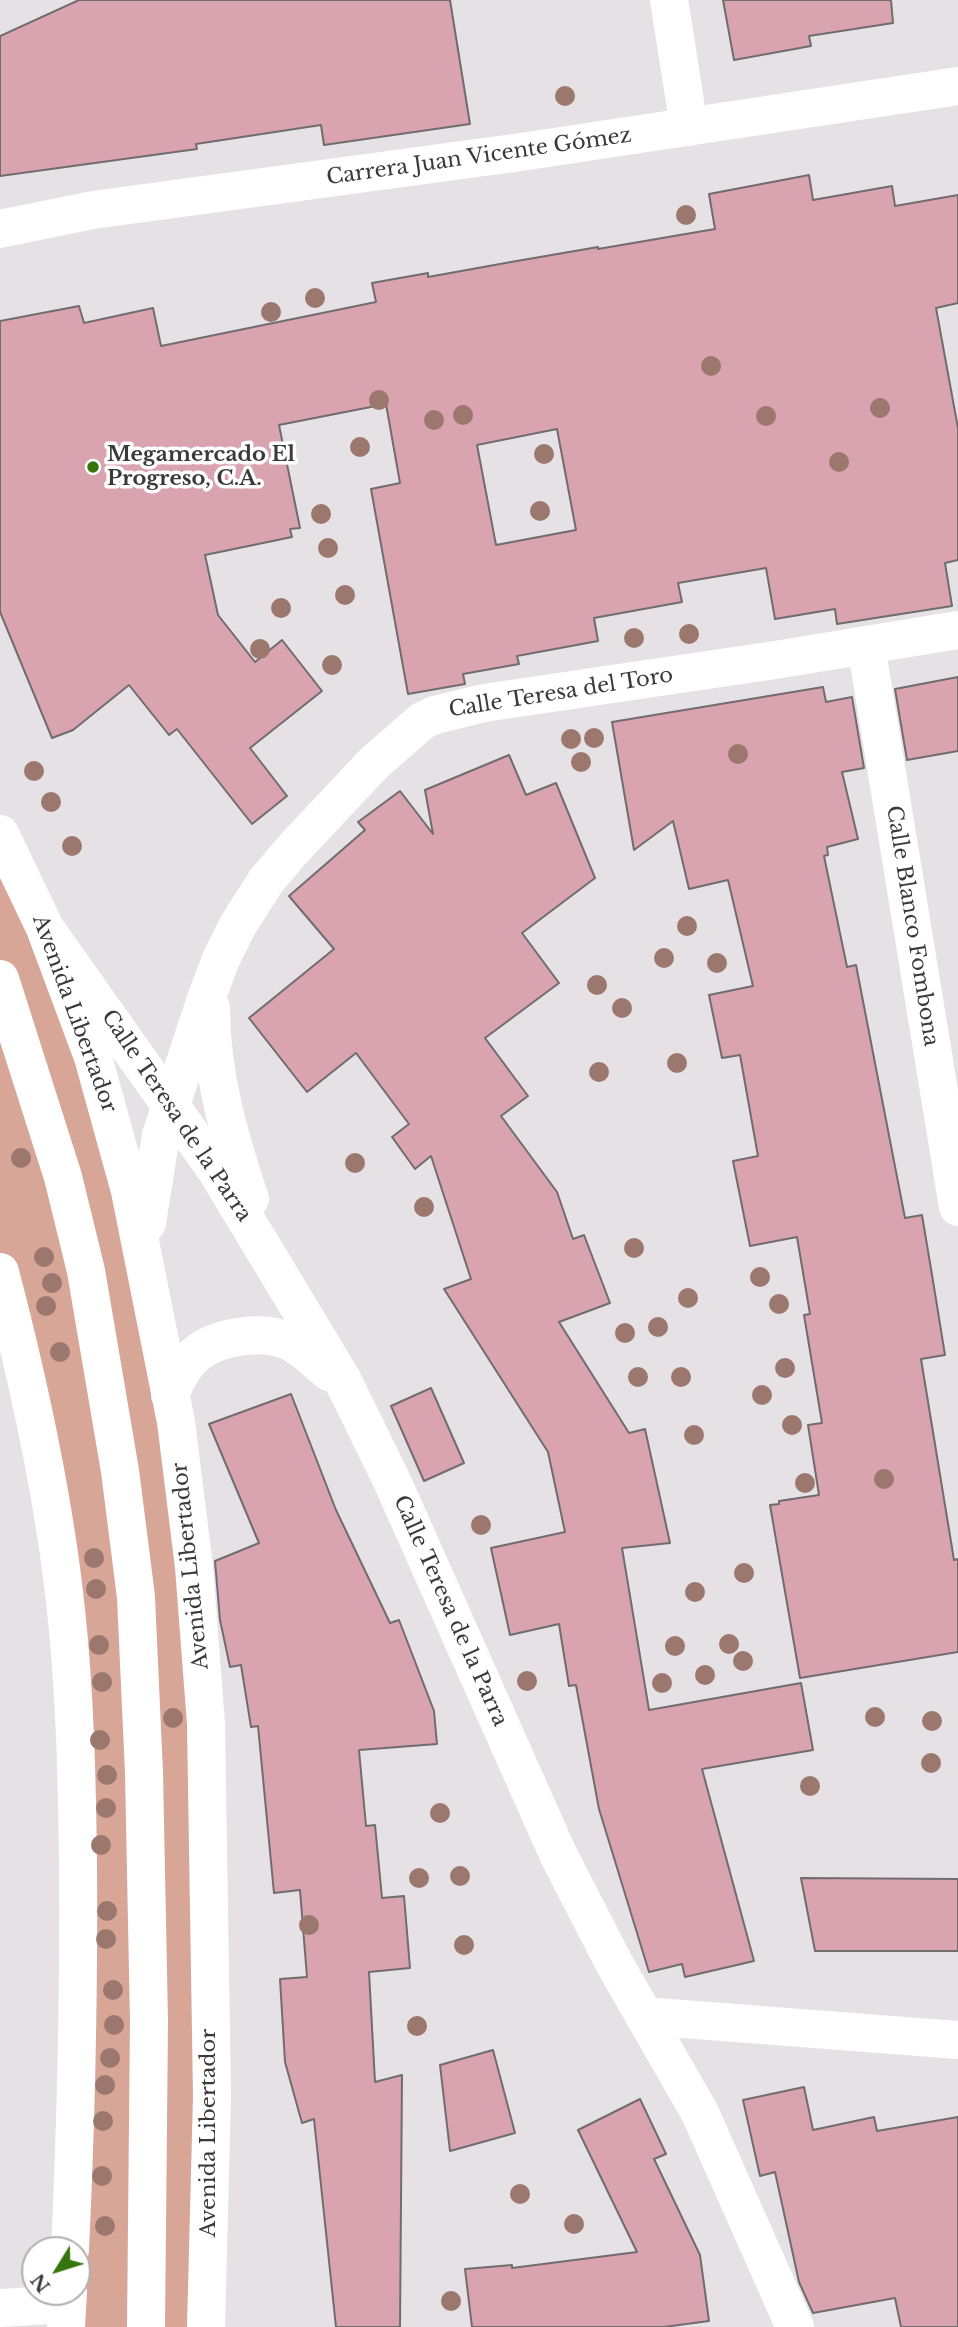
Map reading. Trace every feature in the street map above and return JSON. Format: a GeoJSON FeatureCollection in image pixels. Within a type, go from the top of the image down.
{"type":"FeatureCollection","features":[{"type":"Feature","properties":{"kind":"street"},"geometry":{"type":"LineString","coordinates":[[669,0],[689,127]]}},
{"type":"Feature","properties":{"kind":"street","name":"Carrera Juan Vicente Gómez"},"geometry":{"type":"LineString","coordinates":[[0,229],[93,210],[689,127],[958,86]]}},
{"type":"Feature","properties":{"kind":"street","name":"Calle Teresa del Toro"},"geometry":{"type":"LineString","coordinates":[[145,1257],[154,1169],[161,1135],[211,986],[238,925],[266,881],[374,763],[422,721],[435,715],[484,703],[958,630]]}},
{"type":"Feature","properties":{"kind":"street","name":"Calle Blanco Fombona"},"geometry":{"type":"LineString","coordinates":[[866,645],[958,1207]]}},
{"type":"Feature","properties":{"kind":"street","name":"Avenida Libertador"},"geometry":{"type":"LineString","coordinates":[[0,834],[45,928],[93,1057],[131,1191],[176,1422],[194,1567],[206,1724],[212,2096],[206,2327]]}},
{"type":"Feature","properties":{"kind":"street","name":"Calle Teresa de la Parra"},"geometry":{"type":"LineString","coordinates":[[45,928],[216,1170],[351,1397],[392,1481],[558,1854],[614,1963],[700,2113],[795,2327]]}},
{"type":"Feature","properties":{"kind":"street"},"geometry":{"type":"LineString","coordinates":[[0,979],[63,1177],[86,1271],[118,1457],[136,1597],[144,1773],[149,2021],[146,2327]]}},
{"type":"Feature","properties":{"kind":"street"},"geometry":{"type":"LineString","coordinates":[[211,986],[211,1038],[219,1092],[236,1156],[274,1266]]}},
{"type":"Feature","properties":{"kind":"street"},"geometry":{"type":"LineString","coordinates":[[0,1272],[46,1467],[66,1610],[77,1780],[79,1970],[70,2236]]}},
{"type":"Feature","properties":{"kind":"street"},"geometry":{"type":"LineString","coordinates":[[170,1395],[181,1369],[194,1355],[212,1345],[239,1336],[262,1336],[289,1342],[330,1373],[351,1397]]}},
{"type":"Feature","properties":{"kind":"street"},"geometry":{"type":"LineString","coordinates":[[644,2016],[958,2040]]}},
{"type":"Feature","properties":{"kind":"street"},"geometry":{"type":"LineString","coordinates":[[0,2308],[67,2308]]}},
{"type":"Feature","properties":{"kind":"shaded area"},"geometry":{"type":"Polygon","coordinates":[[[0,834],[62,969],[194,1567],[206,2327],[66,2327],[73,2306],[91,2306],[91,2236],[77,2236],[77,1780],[0,1272],[0,834]]]}},
{"type":"Feature","properties":{"kind":"building"},"geometry":{"type":"Polygon","coordinates":[[[79,0],[450,0],[470,124],[324,145],[321,125],[196,144],[197,149],[0,176],[0,36],[79,0]]]}},
{"type":"Feature","properties":{"kind":"building"},"geometry":{"type":"Polygon","coordinates":[[[723,0],[891,0],[893,23],[809,36],[811,46],[734,60],[723,0]]]}},
{"type":"Feature","properties":{"kind":"building"},"geometry":{"type":"Polygon","coordinates":[[[809,175],[813,200],[892,186],[895,206],[958,195],[958,303],[936,308],[958,428],[958,560],[945,563],[952,606],[837,624],[835,609],[775,619],[766,568],[678,583],[682,602],[594,618],[598,641],[517,656],[519,664],[463,674],[465,684],[408,694],[371,489],[400,483],[386,404],[279,425],[300,528],[290,529],[292,537],[205,555],[218,615],[255,662],[282,640],[322,691],[250,748],[287,796],[252,824],[177,729],[169,735],[129,685],[73,730],[52,738],[0,612],[0,321],[79,306],[84,323],[153,308],[161,346],[376,302],[372,283],[428,273],[428,277],[715,229],[709,194],[809,175]],[[557,429],[477,445],[496,545],[576,530],[557,429]]]}},
{"type":"Feature","properties":{"kind":"building"},"geometry":{"type":"Polygon","coordinates":[[[958,677],[958,751],[907,760],[895,689],[958,677]]]}},
{"type":"Feature","properties":{"kind":"building"},"geometry":{"type":"Polygon","coordinates":[[[823,687],[826,702],[852,697],[864,768],[842,772],[858,839],[827,847],[828,855],[824,856],[847,967],[856,965],[905,1218],[922,1215],[945,1355],[921,1359],[954,1560],[958,1559],[958,1652],[800,1678],[770,1505],[779,1504],[779,1501],[819,1495],[808,1425],[822,1423],[804,1315],[810,1314],[797,1237],[750,1246],[733,1161],[758,1156],[740,1055],[722,1058],[709,995],[753,986],[728,880],[689,889],[673,821],[634,850],[612,722],[823,687]]]}},
{"type":"Feature","properties":{"kind":"building"},"geometry":{"type":"Polygon","coordinates":[[[509,755],[526,795],[556,783],[595,878],[522,933],[559,983],[485,1038],[528,1096],[501,1116],[557,1192],[573,1239],[584,1235],[610,1303],[559,1322],[629,1433],[645,1429],[670,1543],[622,1548],[649,1710],[801,1683],[813,1750],[702,1769],[754,1961],[685,1977],[682,1964],[649,1972],[599,1809],[576,1685],[569,1686],[559,1624],[510,1635],[491,1548],[565,1532],[548,1452],[444,1289],[471,1279],[431,1156],[415,1169],[392,1137],[409,1124],[356,1053],[307,1092],[249,1018],[334,949],[289,896],[365,830],[358,822],[400,791],[433,834],[425,790],[509,755]]]}},
{"type":"Feature","properties":{"kind":"building"},"geometry":{"type":"Polygon","coordinates":[[[431,1388],[464,1463],[424,1481],[391,1406],[431,1388]]]}},
{"type":"Feature","properties":{"kind":"building"},"geometry":{"type":"Polygon","coordinates":[[[291,1394],[336,1510],[390,1623],[399,1620],[434,1711],[437,1744],[359,1750],[366,1826],[375,1825],[382,1898],[404,1896],[410,1968],[369,1972],[375,2082],[402,2075],[400,2327],[336,2327],[314,2119],[302,2123],[285,2062],[280,1979],[307,1977],[300,1890],[274,1893],[258,1726],[251,1727],[241,1665],[230,1667],[220,1620],[215,1561],[259,1543],[209,1424],[291,1394]]]}},
{"type":"Feature","properties":{"kind":"building"},"geometry":{"type":"Polygon","coordinates":[[[801,1878],[958,1879],[958,1951],[815,1951],[801,1878]]]}},
{"type":"Feature","properties":{"kind":"building"},"geometry":{"type":"Polygon","coordinates":[[[493,2050],[515,2133],[450,2151],[440,2065],[493,2050]]]}},
{"type":"Feature","properties":{"kind":"building"},"geometry":{"type":"Polygon","coordinates":[[[804,2087],[813,2130],[874,2117],[877,2131],[958,2117],[958,2327],[901,2327],[895,2298],[813,2313],[799,2282],[775,2172],[760,2176],[743,2100],[804,2087]]]}},
{"type":"Feature","properties":{"kind":"building"},"geometry":{"type":"Polygon","coordinates":[[[640,2099],[666,2154],[654,2159],[700,2255],[709,2321],[664,2327],[472,2327],[465,2269],[512,2265],[512,2268],[637,2252],[578,2130],[640,2099]]]}},
{"type":"Feature","properties":{"kind":"place","name":"Megamercado El Progreso, C.A."},"geometry":{"type":"Point","coordinates":[93,467]}}]}
